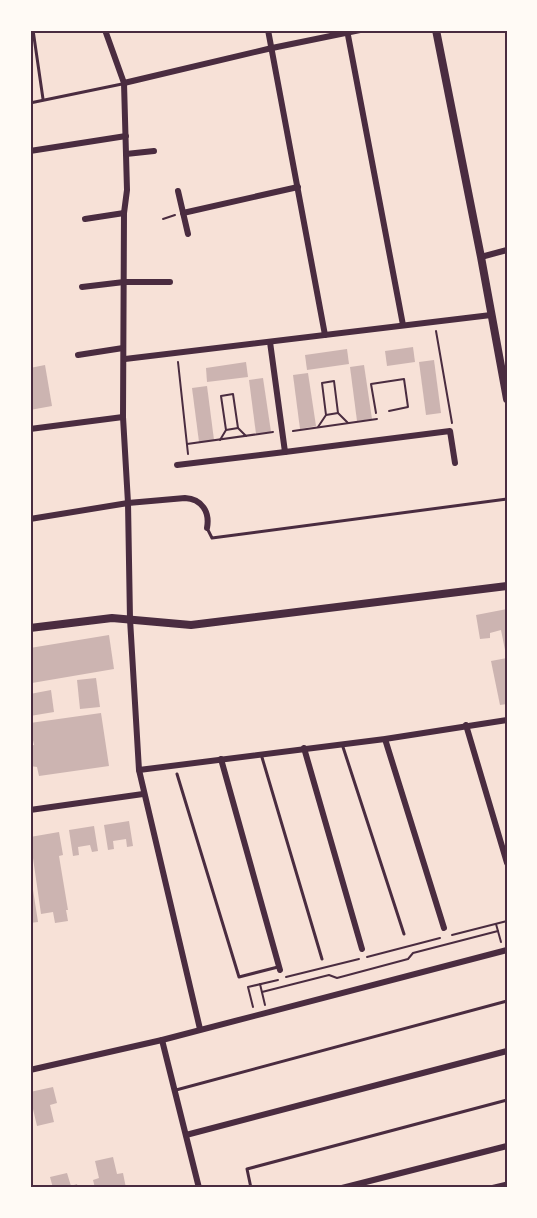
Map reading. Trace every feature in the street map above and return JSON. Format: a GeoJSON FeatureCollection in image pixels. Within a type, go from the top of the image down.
{"type":"FeatureCollection","features":[{"type":"Feature","properties":{"kind":"main road"},"geometry":{"type":"LineString","coordinates":[[436,30],[507,398]]}},
{"type":"Feature","properties":{"kind":"street"},"geometry":{"type":"LineString","coordinates":[[105,30],[124,83],[127,190],[124,213],[123,417],[128,503],[130,619],[139,770],[200,1029]]}},
{"type":"Feature","properties":{"kind":"street"},"geometry":{"type":"LineString","coordinates":[[268,30],[325,335]]}},
{"type":"Feature","properties":{"kind":"street"},"geometry":{"type":"LineString","coordinates":[[124,83],[347,31],[360,30]]}},
{"type":"Feature","properties":{"kind":"street"},"geometry":{"type":"LineString","coordinates":[[347,31],[403,325]]}},
{"type":"Feature","properties":{"kind":"street"},"geometry":{"type":"LineString","coordinates":[[30,151],[126,136]]}},
{"type":"Feature","properties":{"kind":"street"},"geometry":{"type":"LineString","coordinates":[[126,154],[154,151]]}},
{"type":"Feature","properties":{"kind":"street"},"geometry":{"type":"LineString","coordinates":[[183,213],[298,187]]}},
{"type":"Feature","properties":{"kind":"street"},"geometry":{"type":"LineString","coordinates":[[178,191],[188,234]]}},
{"type":"Feature","properties":{"kind":"street"},"geometry":{"type":"LineString","coordinates":[[85,219],[124,213]]}},
{"type":"Feature","properties":{"kind":"street"},"geometry":{"type":"LineString","coordinates":[[481,257],[507,250]]}},
{"type":"Feature","properties":{"kind":"street"},"geometry":{"type":"LineString","coordinates":[[82,287],[123,282],[170,282]]}},
{"type":"Feature","properties":{"kind":"street"},"geometry":{"type":"LineString","coordinates":[[125,359],[490,315]]}},
{"type":"Feature","properties":{"kind":"street"},"geometry":{"type":"LineString","coordinates":[[270,342],[285,452]]}},
{"type":"Feature","properties":{"kind":"street"},"geometry":{"type":"LineString","coordinates":[[78,355],[123,348]]}},
{"type":"Feature","properties":{"kind":"street"},"geometry":{"type":"LineString","coordinates":[[30,429],[123,417]]}},
{"type":"Feature","properties":{"kind":"street"},"geometry":{"type":"LineString","coordinates":[[177,465],[450,431],[455,463]]}},
{"type":"Feature","properties":{"kind":"street"},"geometry":{"type":"LineString","coordinates":[[30,519],[128,503],[194,498],[207,513],[207,528]]}},
{"type":"Feature","properties":{"kind":"street"},"geometry":{"type":"LineString","coordinates":[[30,628],[112,618],[191,625],[507,586]]}},
{"type":"Feature","properties":{"kind":"street"},"geometry":{"type":"LineString","coordinates":[[139,770],[385,739],[507,720]]}},
{"type":"Feature","properties":{"kind":"street"},"geometry":{"type":"LineString","coordinates":[[466,725],[507,863]]}},
{"type":"Feature","properties":{"kind":"street"},"geometry":{"type":"LineString","coordinates":[[385,739],[444,928]]}},
{"type":"Feature","properties":{"kind":"street"},"geometry":{"type":"LineString","coordinates":[[304,748],[362,949]]}},
{"type":"Feature","properties":{"kind":"street"},"geometry":{"type":"LineString","coordinates":[[221,759],[280,968]]}},
{"type":"Feature","properties":{"kind":"street"},"geometry":{"type":"LineString","coordinates":[[30,810],[143,794]]}},
{"type":"Feature","properties":{"kind":"street"},"geometry":{"type":"LineString","coordinates":[[30,1070],[162,1040],[504,947]]}},
{"type":"Feature","properties":{"kind":"street"},"geometry":{"type":"LineString","coordinates":[[162,1040],[199,1188]]}},
{"type":"Feature","properties":{"kind":"street"},"geometry":{"type":"LineString","coordinates":[[186,1135],[507,1051]]}},
{"type":"Feature","properties":{"kind":"street"},"geometry":{"type":"LineString","coordinates":[[342,1188],[507,1146]]}},
{"type":"Feature","properties":{"kind":"lane"},"geometry":{"type":"LineString","coordinates":[[33,30],[43,100]]}},
{"type":"Feature","properties":{"kind":"lane"},"geometry":{"type":"LineString","coordinates":[[30,103],[124,83]]}},
{"type":"Feature","properties":{"kind":"lane"},"geometry":{"type":"LineString","coordinates":[[207,528],[212,538],[507,498]]}},
{"type":"Feature","properties":{"kind":"lane"},"geometry":{"type":"LineString","coordinates":[[342,744],[404,934]]}},
{"type":"Feature","properties":{"kind":"lane"},"geometry":{"type":"LineString","coordinates":[[261,753],[322,959]]}},
{"type":"Feature","properties":{"kind":"lane"},"geometry":{"type":"LineString","coordinates":[[177,774],[239,977],[280,968]]}},
{"type":"Feature","properties":{"kind":"lane"},"geometry":{"type":"LineString","coordinates":[[174,1091],[507,1001]]}},
{"type":"Feature","properties":{"kind":"lane"},"geometry":{"type":"LineString","coordinates":[[252,1188],[247,1169],[507,1100]]}},
{"type":"Feature","properties":{"kind":"lane"},"geometry":{"type":"LineString","coordinates":[[486,1188],[507,1183]]}},
{"type":"Feature","properties":{"kind":"path"},"geometry":{"type":"LineString","coordinates":[[435,327],[452,423]]}},
{"type":"Feature","properties":{"kind":"path"},"geometry":{"type":"LineString","coordinates":[[178,362],[188,457]]}},
{"type":"Feature","properties":{"kind":"path"},"geometry":{"type":"LineString","coordinates":[[376,413],[371,384],[404,379],[408,407],[389,411]]}},
{"type":"Feature","properties":{"kind":"path"},"geometry":{"type":"LineString","coordinates":[[318,427],[326,415],[322,383],[334,381],[338,413],[348,423]]}},
{"type":"Feature","properties":{"kind":"path"},"geometry":{"type":"LineString","coordinates":[[220,440],[226,430],[221,396],[233,394],[238,428],[246,436]]}},
{"type":"Feature","properties":{"kind":"path"},"geometry":{"type":"LineString","coordinates":[[326,415],[338,413]]}},
{"type":"Feature","properties":{"kind":"path"},"geometry":{"type":"LineString","coordinates":[[290,431],[377,419]]}},
{"type":"Feature","properties":{"kind":"path"},"geometry":{"type":"LineString","coordinates":[[226,430],[238,428]]}},
{"type":"Feature","properties":{"kind":"path"},"geometry":{"type":"LineString","coordinates":[[187,444],[276,432]]}},
{"type":"Feature","properties":{"kind":"path"},"geometry":{"type":"LineString","coordinates":[[253,1008],[248,987],[507,921]]}},
{"type":"Feature","properties":{"kind":"path"},"geometry":{"type":"LineString","coordinates":[[496,924],[504,947]]}},
{"type":"Feature","properties":{"kind":"path"},"geometry":{"type":"LineString","coordinates":[[262,992],[329,975],[337,978],[408,959],[412,953],[498,932]]}},
{"type":"Feature","properties":{"kind":"path"},"geometry":{"type":"LineString","coordinates":[[260,984],[266,1005]]}},
{"type":"Feature","properties":{"kind":"building"},"geometry":{"type":"Polygon","coordinates":[[[413,347],[415,362],[387,366],[385,351],[413,347]]]}},
{"type":"Feature","properties":{"kind":"building"},"geometry":{"type":"Polygon","coordinates":[[[347,349],[349,364],[307,370],[305,355],[347,349]]]}},
{"type":"Feature","properties":{"kind":"building"},"geometry":{"type":"Polygon","coordinates":[[[434,360],[441,413],[426,415],[419,362],[434,360]]]}},
{"type":"Feature","properties":{"kind":"building"},"geometry":{"type":"Polygon","coordinates":[[[246,362],[248,377],[207,382],[206,368],[246,362]]]}},
{"type":"Feature","properties":{"kind":"building"},"geometry":{"type":"Polygon","coordinates":[[[45,365],[52,406],[30,410],[30,368],[45,365]]]}},
{"type":"Feature","properties":{"kind":"building"},"geometry":{"type":"Polygon","coordinates":[[[364,365],[372,419],[357,421],[350,367],[364,365]]]}},
{"type":"Feature","properties":{"kind":"building"},"geometry":{"type":"Polygon","coordinates":[[[308,373],[316,426],[300,429],[293,375],[308,373]]]}},
{"type":"Feature","properties":{"kind":"building"},"geometry":{"type":"Polygon","coordinates":[[[263,378],[271,432],[256,434],[249,380],[263,378]]]}},
{"type":"Feature","properties":{"kind":"building"},"geometry":{"type":"Polygon","coordinates":[[[207,386],[214,440],[199,442],[192,388],[207,386]]]}},
{"type":"Feature","properties":{"kind":"building"},"geometry":{"type":"Polygon","coordinates":[[[507,609],[506,655],[501,630],[490,633],[490,638],[480,639],[476,615],[507,609]]]}},
{"type":"Feature","properties":{"kind":"building"},"geometry":{"type":"Polygon","coordinates":[[[109,635],[114,669],[32,683],[30,648],[109,635]]]}},
{"type":"Feature","properties":{"kind":"building"},"geometry":{"type":"Polygon","coordinates":[[[507,658],[507,704],[500,705],[491,661],[507,658]]]}},
{"type":"Feature","properties":{"kind":"building"},"geometry":{"type":"Polygon","coordinates":[[[96,678],[100,707],[80,709],[77,680],[96,678]]]}},
{"type":"Feature","properties":{"kind":"building"},"geometry":{"type":"Polygon","coordinates":[[[51,690],[54,712],[30,716],[30,694],[51,690]]]}},
{"type":"Feature","properties":{"kind":"building"},"geometry":{"type":"Polygon","coordinates":[[[101,713],[109,766],[39,776],[37,767],[30,766],[30,746],[34,745],[32,735],[30,735],[30,723],[101,713]]]}},
{"type":"Feature","properties":{"kind":"building"},"geometry":{"type":"Polygon","coordinates":[[[129,821],[133,846],[127,847],[126,839],[113,841],[114,849],[108,850],[104,825],[129,821]]]}},
{"type":"Feature","properties":{"kind":"building"},"geometry":{"type":"Polygon","coordinates":[[[94,826],[98,851],[92,852],[90,845],[78,847],[79,855],[73,856],[69,830],[94,826]]]}},
{"type":"Feature","properties":{"kind":"building"},"geometry":{"type":"Polygon","coordinates":[[[59,832],[63,855],[59,856],[68,921],[55,923],[53,912],[41,914],[30,837],[59,832]]]}},
{"type":"Feature","properties":{"kind":"building"},"geometry":{"type":"Polygon","coordinates":[[[30,890],[33,890],[38,922],[30,923],[30,890]]]}},
{"type":"Feature","properties":{"kind":"building"},"geometry":{"type":"Polygon","coordinates":[[[53,1087],[57,1103],[50,1105],[54,1122],[37,1126],[33,1109],[30,1109],[30,1092],[53,1087]]]}},
{"type":"Feature","properties":{"kind":"building"},"geometry":{"type":"Polygon","coordinates":[[[113,1157],[117,1174],[123,1173],[126,1188],[95,1188],[93,1180],[99,1178],[95,1161],[113,1157]]]}},
{"type":"Feature","properties":{"kind":"building"},"geometry":{"type":"Polygon","coordinates":[[[67,1173],[71,1186],[77,1184],[78,1188],[53,1188],[50,1177],[67,1173]]]}}]}
